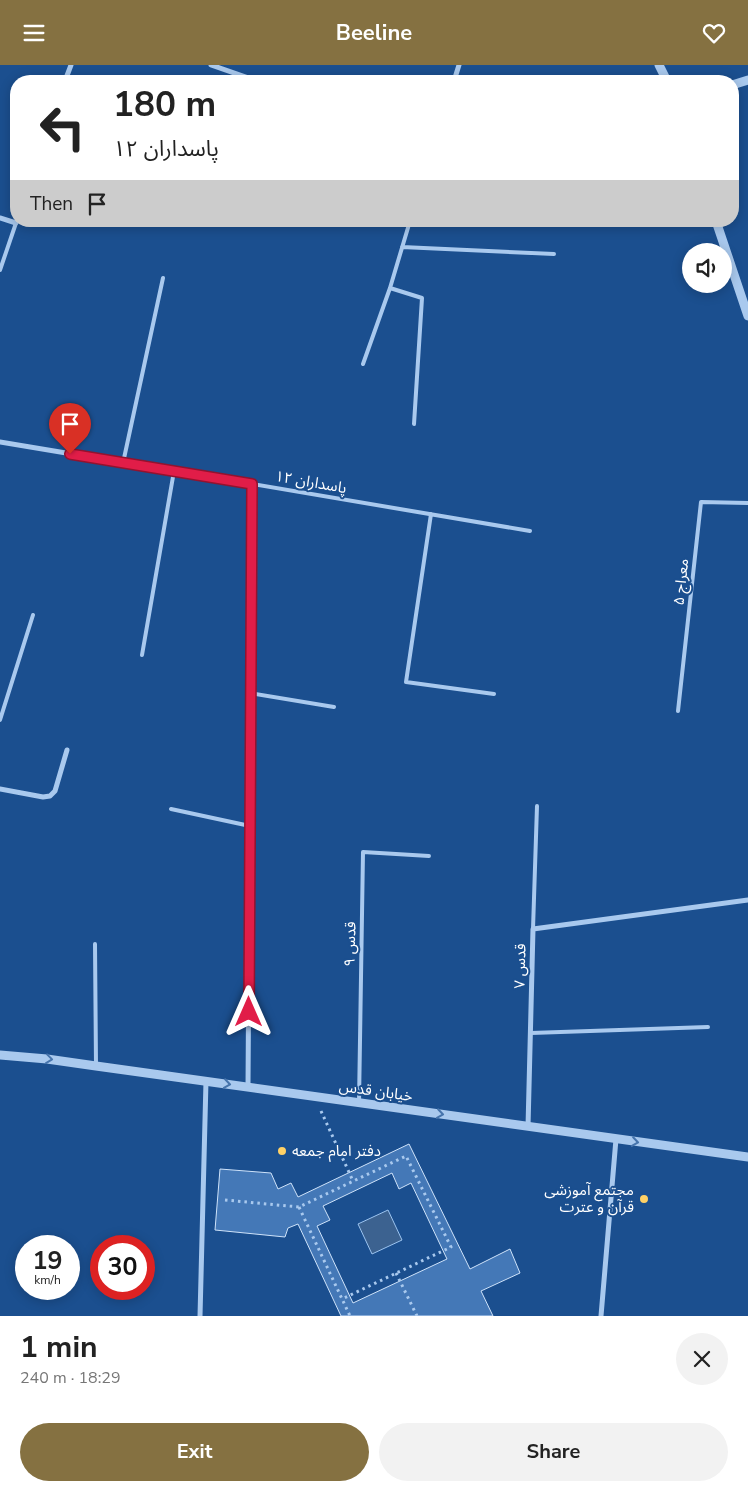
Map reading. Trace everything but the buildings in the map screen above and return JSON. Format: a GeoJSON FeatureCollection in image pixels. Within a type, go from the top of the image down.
{"type":"FeatureCollection","features":[{"type":"Feature","properties":{"kind":"street"},"geometry":{"type":"LineString","coordinates":[[211,65],[240,75]]}},
{"type":"Feature","properties":{"kind":"street"},"geometry":{"type":"LineString","coordinates":[[718,227],[748,316]]}},
{"type":"Feature","properties":{"kind":"street","name":"پاسداران ۱۲"},"geometry":{"type":"LineString","coordinates":[[0,442],[252,484]]}},
{"type":"Feature","properties":{"kind":"street"},"geometry":{"type":"LineString","coordinates":[[248,1087],[252,484]]}},
{"type":"Feature","properties":{"kind":"street"},"geometry":{"type":"LineString","coordinates":[[0,789],[43,797],[50,796],[55,791],[67,750]]}},
{"type":"Feature","properties":{"kind":"street"},"geometry":{"type":"LineString","coordinates":[[533,929],[748,900]]}},
{"type":"Feature","properties":{"kind":"street","name":"قدس ۷"},"geometry":{"type":"LineString","coordinates":[[528,1127],[533,929]]}},
{"type":"Feature","properties":{"kind":"street","name":"خیابان قدس"},"geometry":{"type":"LineString","coordinates":[[0,1055],[96,1065],[748,1157]]}},
{"type":"Feature","properties":{"kind":"street"},"geometry":{"type":"LineString","coordinates":[[200,1316],[206,1081]]}},
{"type":"Feature","properties":{"kind":"street"},"geometry":{"type":"LineString","coordinates":[[601,1316],[616,1139]]}},
{"type":"Feature","properties":{"kind":"lane"},"geometry":{"type":"LineString","coordinates":[[0,270],[14,227]]}},
{"type":"Feature","properties":{"kind":"lane"},"geometry":{"type":"LineString","coordinates":[[363,365],[390,288],[408,227]]}},
{"type":"Feature","properties":{"kind":"lane"},"geometry":{"type":"LineString","coordinates":[[402,247],[554,255]]}},
{"type":"Feature","properties":{"kind":"lane"},"geometry":{"type":"LineString","coordinates":[[122,463],[163,278]]}},
{"type":"Feature","properties":{"kind":"lane"},"geometry":{"type":"LineString","coordinates":[[390,288],[422,299],[414,424]]}},
{"type":"Feature","properties":{"kind":"lane"},"geometry":{"type":"LineString","coordinates":[[142,655],[174,471]]}},
{"type":"Feature","properties":{"kind":"lane","name":"پاسداران ۱۲"},"geometry":{"type":"LineString","coordinates":[[252,484],[530,531]]}},
{"type":"Feature","properties":{"kind":"lane","name":"معراج ۵"},"geometry":{"type":"LineString","coordinates":[[678,711],[702,502],[748,503]]}},
{"type":"Feature","properties":{"kind":"lane"},"geometry":{"type":"LineString","coordinates":[[431,515],[406,682],[494,694]]}},
{"type":"Feature","properties":{"kind":"lane"},"geometry":{"type":"LineString","coordinates":[[0,720],[33,615]]}},
{"type":"Feature","properties":{"kind":"lane"},"geometry":{"type":"LineString","coordinates":[[250,693],[334,707]]}},
{"type":"Feature","properties":{"kind":"lane","name":"قدس ۷"},"geometry":{"type":"LineString","coordinates":[[533,929],[537,806]]}},
{"type":"Feature","properties":{"kind":"lane"},"geometry":{"type":"LineString","coordinates":[[171,809],[250,826]]}},
{"type":"Feature","properties":{"kind":"lane","name":"قدس ۹"},"geometry":{"type":"LineString","coordinates":[[359,1103],[363,852],[430,856]]}},
{"type":"Feature","properties":{"kind":"lane"},"geometry":{"type":"LineString","coordinates":[[96,944],[96,1065]]}},
{"type":"Feature","properties":{"kind":"lane"},"geometry":{"type":"LineString","coordinates":[[531,1033],[708,1027]]}},
{"type":"Feature","properties":{"kind":"path"},"geometry":{"type":"LineString","coordinates":[[313,1096],[353,1181]]}},
{"type":"Feature","properties":{"kind":"path"},"geometry":{"type":"LineString","coordinates":[[225,1201],[299,1207],[406,1156],[451,1247],[342,1299]]}},
{"type":"Feature","properties":{"kind":"path"},"geometry":{"type":"LineString","coordinates":[[299,1207],[350,1316]]}},
{"type":"Feature","properties":{"kind":"path"},"geometry":{"type":"LineString","coordinates":[[396,1273],[416,1316]]}},
{"type":"Feature","properties":{"kind":"water"},"geometry":{"type":"Polygon","coordinates":[[[388,1210],[402,1240],[372,1254],[358,1224],[388,1210]]]}},
{"type":"Feature","properties":{"kind":"place","name":"دفتر امام جمعه"},"geometry":{"type":"Point","coordinates":[282,1151]}},
{"type":"Feature","properties":{"kind":"place","name":"مجتمع آموزشی قرآن و عترت"},"geometry":{"type":"Point","coordinates":[644,1199]}},
{"type":"Feature","properties":{"kind":"route"},"geometry":{"type":"LineString","coordinates":[[70,454],[252,484],[249,1012]]}}]}
